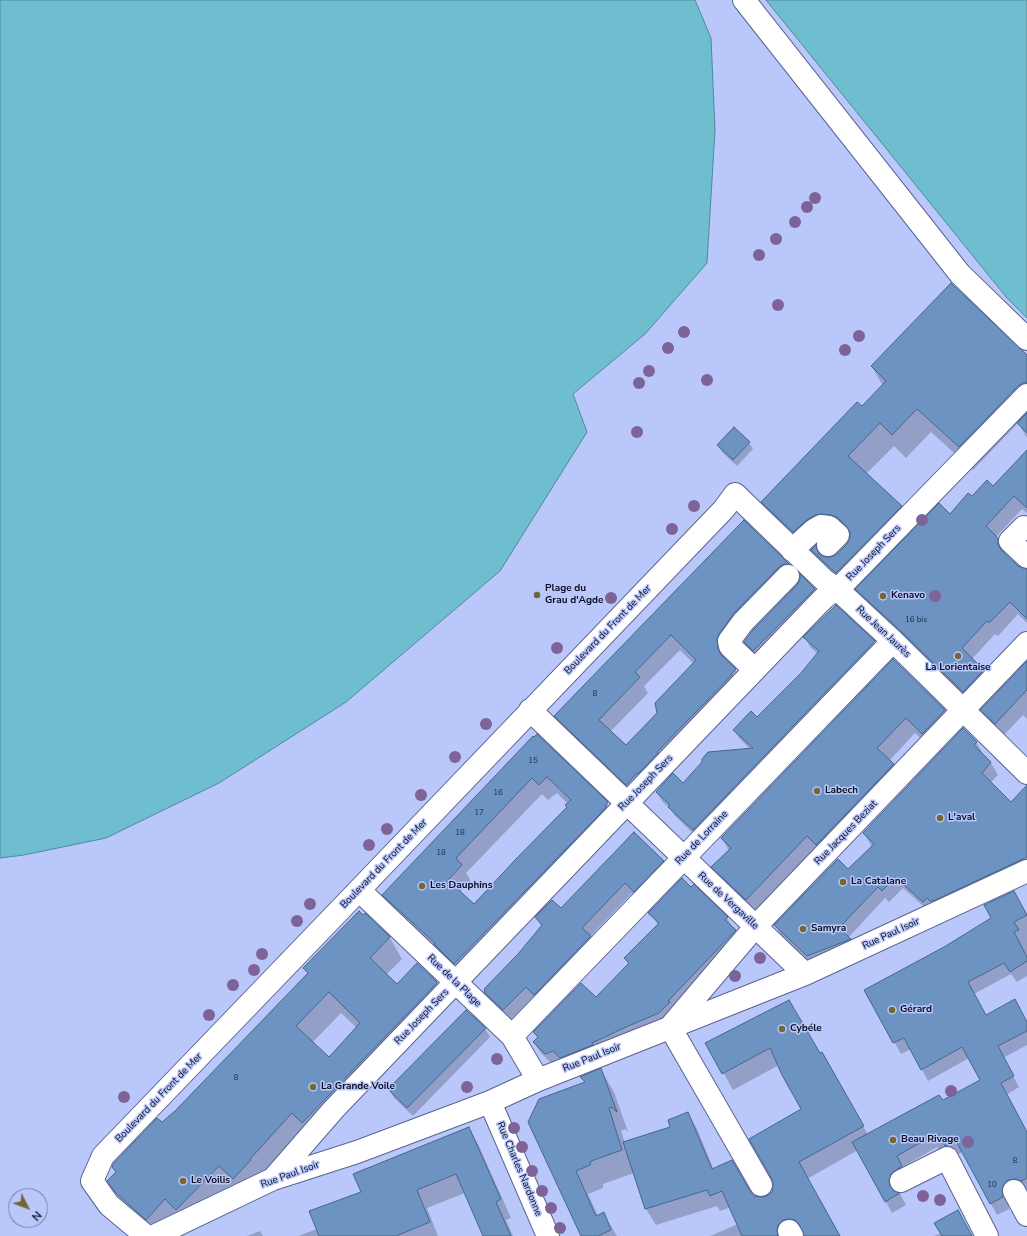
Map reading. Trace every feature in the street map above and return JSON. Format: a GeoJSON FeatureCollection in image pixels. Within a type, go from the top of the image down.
{"type":"FeatureCollection","features":[{"type":"Feature","properties":{"kind":"street"},"geometry":{"type":"LineString","coordinates":[[744,0],[960,274],[1027,339]]}},
{"type":"Feature","properties":{"kind":"street","name":"Rue Joseph Sers"},"geometry":{"type":"LineString","coordinates":[[273,1179],[334,1109],[824,598],[844,583],[1027,395]]}},
{"type":"Feature","properties":{"kind":"street","name":"Rue Jean Jaurès"},"geometry":{"type":"LineString","coordinates":[[735,494],[824,580],[837,589],[893,641],[1027,773]]}},
{"type":"Feature","properties":{"kind":"street","name":"Boulevard du Front de Mer"},"geometry":{"type":"LineString","coordinates":[[146,1236],[109,1205],[92,1181],[103,1156],[724,509],[735,494]]}},
{"type":"Feature","properties":{"kind":"street"},"geometry":{"type":"LineString","coordinates":[[792,550],[810,533],[821,526],[829,527],[838,535],[828,545]]}},
{"type":"Feature","properties":{"kind":"street"},"geometry":{"type":"LineString","coordinates":[[1024,527],[1010,541],[1027,557]]}},
{"type":"Feature","properties":{"kind":"street"},"geometry":{"type":"LineString","coordinates":[[755,670],[730,646],[729,641],[743,622],[788,576]]}},
{"type":"Feature","properties":{"kind":"street","name":"Rue de Lorraine"},"geometry":{"type":"LineString","coordinates":[[512,1036],[893,641]]}},
{"type":"Feature","properties":{"kind":"street","name":"Rue Jacques Beziat"},"geometry":{"type":"LineString","coordinates":[[670,1027],[755,927],[1027,643]]}},
{"type":"Feature","properties":{"kind":"street","name":"Rue de Vergaville"},"geometry":{"type":"LineString","coordinates":[[530,710],[626,804],[805,974]]}},
{"type":"Feature","properties":{"kind":"street","name":"Rue Paul Isoir"},"geometry":{"type":"LineString","coordinates":[[154,1236],[273,1179],[357,1152],[490,1102],[538,1080],[805,974],[1027,870]]}},
{"type":"Feature","properties":{"kind":"street","name":"Rue de la Plage"},"geometry":{"type":"LineString","coordinates":[[359,890],[512,1036],[538,1080]]}},
{"type":"Feature","properties":{"kind":"street"},"geometry":{"type":"LineString","coordinates":[[670,1027],[762,1185]]}},
{"type":"Feature","properties":{"kind":"street","name":"Rue Charles Nardonne"},"geometry":{"type":"LineString","coordinates":[[490,1102],[548,1236]]}},
{"type":"Feature","properties":{"kind":"street"},"geometry":{"type":"LineString","coordinates":[[901,1181],[948,1158],[987,1236]]}},
{"type":"Feature","properties":{"kind":"street"},"geometry":{"type":"LineString","coordinates":[[1014,1191],[1027,1215]]}},
{"type":"Feature","properties":{"kind":"shaded area"},"geometry":{"type":"Polygon","coordinates":[[[0,0],[695,0],[711,38],[715,130],[707,263],[645,334],[573,394],[587,432],[500,571],[346,702],[219,783],[106,838],[24,855],[0,858],[0,0]]]}},
{"type":"Feature","properties":{"kind":"shaded area"},"geometry":{"type":"Polygon","coordinates":[[[766,0],[1027,0],[1027,318],[1007,298],[766,0]]]}},
{"type":"Feature","properties":{"kind":"building"},"geometry":{"type":"Polygon","coordinates":[[[951,283],[1027,355],[1027,383],[1023,383],[1018,386],[959,447],[917,409],[892,435],[880,423],[848,456],[902,506],[836,573],[811,550],[816,545],[819,554],[824,557],[831,557],[837,554],[847,544],[850,538],[850,532],[837,517],[822,514],[815,515],[793,532],[761,502],[857,402],[862,406],[886,381],[871,366],[951,283]]]}},
{"type":"Feature","properties":{"kind":"building"},"geometry":{"type":"Polygon","coordinates":[[[1027,413],[1027,433],[1017,423],[1027,413]]]}},
{"type":"Feature","properties":{"kind":"building"},"geometry":{"type":"Polygon","coordinates":[[[734,427],[750,442],[733,460],[717,445],[734,427]]]}},
{"type":"Feature","properties":{"kind":"building"},"geometry":{"type":"Polygon","coordinates":[[[1027,450],[1027,508],[1014,496],[986,526],[998,538],[998,544],[1001,550],[1018,566],[1027,569],[1027,619],[1010,602],[989,623],[987,621],[962,648],[984,670],[963,692],[902,632],[855,589],[939,503],[950,514],[968,493],[972,496],[987,480],[993,486],[1027,450]]]}},
{"type":"Feature","properties":{"kind":"building"},"geometry":{"type":"Polygon","coordinates":[[[744,520],[789,564],[784,564],[779,567],[734,613],[719,634],[717,639],[718,649],[721,655],[736,669],[731,674],[732,675],[626,785],[554,716],[744,520]],[[671,635],[635,672],[640,677],[599,720],[626,745],[657,713],[655,703],[696,660],[671,635]]]}},
{"type":"Feature","properties":{"kind":"building"},"geometry":{"type":"Polygon","coordinates":[[[800,574],[815,589],[753,651],[744,642],[753,630],[797,585],[800,579],[800,574]]]}},
{"type":"Feature","properties":{"kind":"building"},"geometry":{"type":"Polygon","coordinates":[[[836,605],[875,641],[693,830],[668,807],[670,805],[656,792],[673,773],[683,783],[702,762],[702,759],[708,752],[753,748],[733,730],[751,711],[757,717],[801,673],[819,651],[803,637],[836,605]]]}},
{"type":"Feature","properties":{"kind":"building"},"geometry":{"type":"Polygon","coordinates":[[[893,659],[945,710],[922,734],[906,718],[877,748],[894,764],[816,845],[807,836],[746,900],[711,867],[731,848],[721,838],[893,659]]]}},
{"type":"Feature","properties":{"kind":"building"},"geometry":{"type":"Polygon","coordinates":[[[1027,661],[1027,690],[995,724],[980,710],[1027,661]]]}},
{"type":"Feature","properties":{"kind":"building"},"geometry":{"type":"Polygon","coordinates":[[[963,728],[977,742],[974,745],[991,762],[982,773],[1011,802],[1027,785],[1027,857],[933,901],[930,901],[927,898],[923,902],[895,877],[882,891],[878,887],[839,928],[851,939],[807,956],[774,925],[838,859],[848,869],[874,844],[863,833],[963,728]]]}},
{"type":"Feature","properties":{"kind":"building"},"geometry":{"type":"Polygon","coordinates":[[[537,734],[608,802],[605,806],[606,807],[599,815],[454,964],[434,944],[435,943],[382,895],[533,736],[534,737],[537,734]],[[547,777],[539,785],[532,778],[456,858],[462,865],[448,880],[474,904],[567,807],[565,805],[571,800],[547,777]]]}},
{"type":"Feature","properties":{"kind":"building"},"geometry":{"type":"Polygon","coordinates":[[[634,832],[664,861],[634,892],[625,883],[582,928],[591,936],[534,995],[526,987],[503,1010],[484,992],[484,989],[518,954],[542,925],[535,917],[552,900],[561,908],[634,832]]]}},
{"type":"Feature","properties":{"kind":"building"},"geometry":{"type":"Polygon","coordinates":[[[682,878],[691,887],[694,884],[728,917],[725,920],[736,930],[668,1001],[670,1002],[659,1013],[592,1043],[593,1045],[560,1058],[553,1051],[545,1054],[533,1042],[538,1037],[533,1032],[581,983],[596,997],[629,963],[624,958],[659,923],[648,913],[682,878]]]}},
{"type":"Feature","properties":{"kind":"building"},"geometry":{"type":"Polygon","coordinates":[[[1014,891],[1027,915],[1014,922],[1019,930],[1014,932],[1027,957],[1027,961],[1010,972],[1004,963],[968,982],[986,1015],[1015,999],[1027,1022],[1027,1031],[998,1046],[1014,1076],[1001,1083],[1027,1132],[1027,1178],[1022,1181],[1015,1179],[1008,1180],[1004,1184],[1002,1190],[1003,1197],[990,1204],[956,1141],[945,1146],[939,1135],[930,1137],[897,1156],[902,1166],[891,1174],[889,1181],[890,1186],[894,1191],[900,1193],[885,1202],[852,1142],[939,1095],[943,1100],[980,1080],[962,1047],[921,1070],[904,1038],[893,1043],[864,990],[944,947],[991,918],[984,905],[1014,891]]]}},
{"type":"Feature","properties":{"kind":"building"},"geometry":{"type":"Polygon","coordinates":[[[359,911],[363,915],[365,913],[390,937],[370,958],[397,984],[417,963],[437,983],[302,1123],[292,1113],[233,1179],[219,1166],[176,1210],[165,1199],[146,1220],[115,1192],[107,1181],[116,1172],[112,1167],[114,1163],[157,1118],[162,1122],[175,1111],[308,973],[303,968],[359,911]],[[329,992],[296,1026],[329,1057],[360,1023],[329,992]]]}},
{"type":"Feature","properties":{"kind":"building"},"geometry":{"type":"Polygon","coordinates":[[[789,1000],[820,1053],[822,1052],[864,1126],[799,1162],[840,1236],[804,1236],[799,1224],[795,1220],[789,1219],[783,1220],[778,1225],[778,1236],[742,1236],[722,1191],[710,1196],[707,1190],[645,1209],[623,1142],[670,1127],[668,1120],[688,1112],[712,1169],[732,1160],[754,1196],[767,1196],[772,1192],[772,1179],[749,1139],[801,1109],[782,1075],[770,1048],[722,1074],[705,1043],[789,1000]]]}},
{"type":"Feature","properties":{"kind":"building"},"geometry":{"type":"Polygon","coordinates":[[[466,1010],[486,1028],[407,1108],[388,1089],[466,1010]]]}},
{"type":"Feature","properties":{"kind":"building"},"geometry":{"type":"Polygon","coordinates":[[[601,1068],[617,1112],[611,1107],[609,1108],[622,1150],[591,1161],[590,1165],[576,1171],[596,1216],[604,1212],[611,1230],[598,1236],[581,1236],[528,1122],[539,1099],[585,1082],[580,1077],[601,1068]]]}},
{"type":"Feature","properties":{"kind":"building"},"geometry":{"type":"Polygon","coordinates":[[[469,1127],[501,1199],[496,1202],[511,1236],[483,1236],[456,1174],[417,1190],[430,1222],[396,1236],[319,1236],[309,1211],[361,1192],[353,1174],[469,1127]]]}},
{"type":"Feature","properties":{"kind":"building"},"geometry":{"type":"Polygon","coordinates":[[[958,1210],[972,1236],[942,1236],[934,1223],[958,1210]]]}},
{"type":"Feature","properties":{"kind":"place","name":"Plage du Grau d'Agde"},"geometry":{"type":"Point","coordinates":[537,595]}},
{"type":"Feature","properties":{"kind":"place","name":"Kenavo"},"geometry":{"type":"Point","coordinates":[883,596]}},
{"type":"Feature","properties":{"kind":"place","name":"La Lorientaise"},"geometry":{"type":"Point","coordinates":[958,656]}},
{"type":"Feature","properties":{"kind":"place","name":"Labech"},"geometry":{"type":"Point","coordinates":[817,791]}},
{"type":"Feature","properties":{"kind":"place","name":"L'aval"},"geometry":{"type":"Point","coordinates":[940,818]}},
{"type":"Feature","properties":{"kind":"place","name":"La Catalane"},"geometry":{"type":"Point","coordinates":[843,882]}},
{"type":"Feature","properties":{"kind":"place","name":"Les Dauphins"},"geometry":{"type":"Point","coordinates":[422,886]}},
{"type":"Feature","properties":{"kind":"place","name":"Samyra"},"geometry":{"type":"Point","coordinates":[803,929]}},
{"type":"Feature","properties":{"kind":"place","name":"Gérard"},"geometry":{"type":"Point","coordinates":[892,1010]}},
{"type":"Feature","properties":{"kind":"place","name":"Cybéle"},"geometry":{"type":"Point","coordinates":[782,1029]}},
{"type":"Feature","properties":{"kind":"place","name":"La Grande Voile"},"geometry":{"type":"Point","coordinates":[313,1087]}},
{"type":"Feature","properties":{"kind":"place","name":"Beau Rivage"},"geometry":{"type":"Point","coordinates":[893,1140]}},
{"type":"Feature","properties":{"kind":"place","name":"Le Voilis"},"geometry":{"type":"Point","coordinates":[183,1181]}}]}
